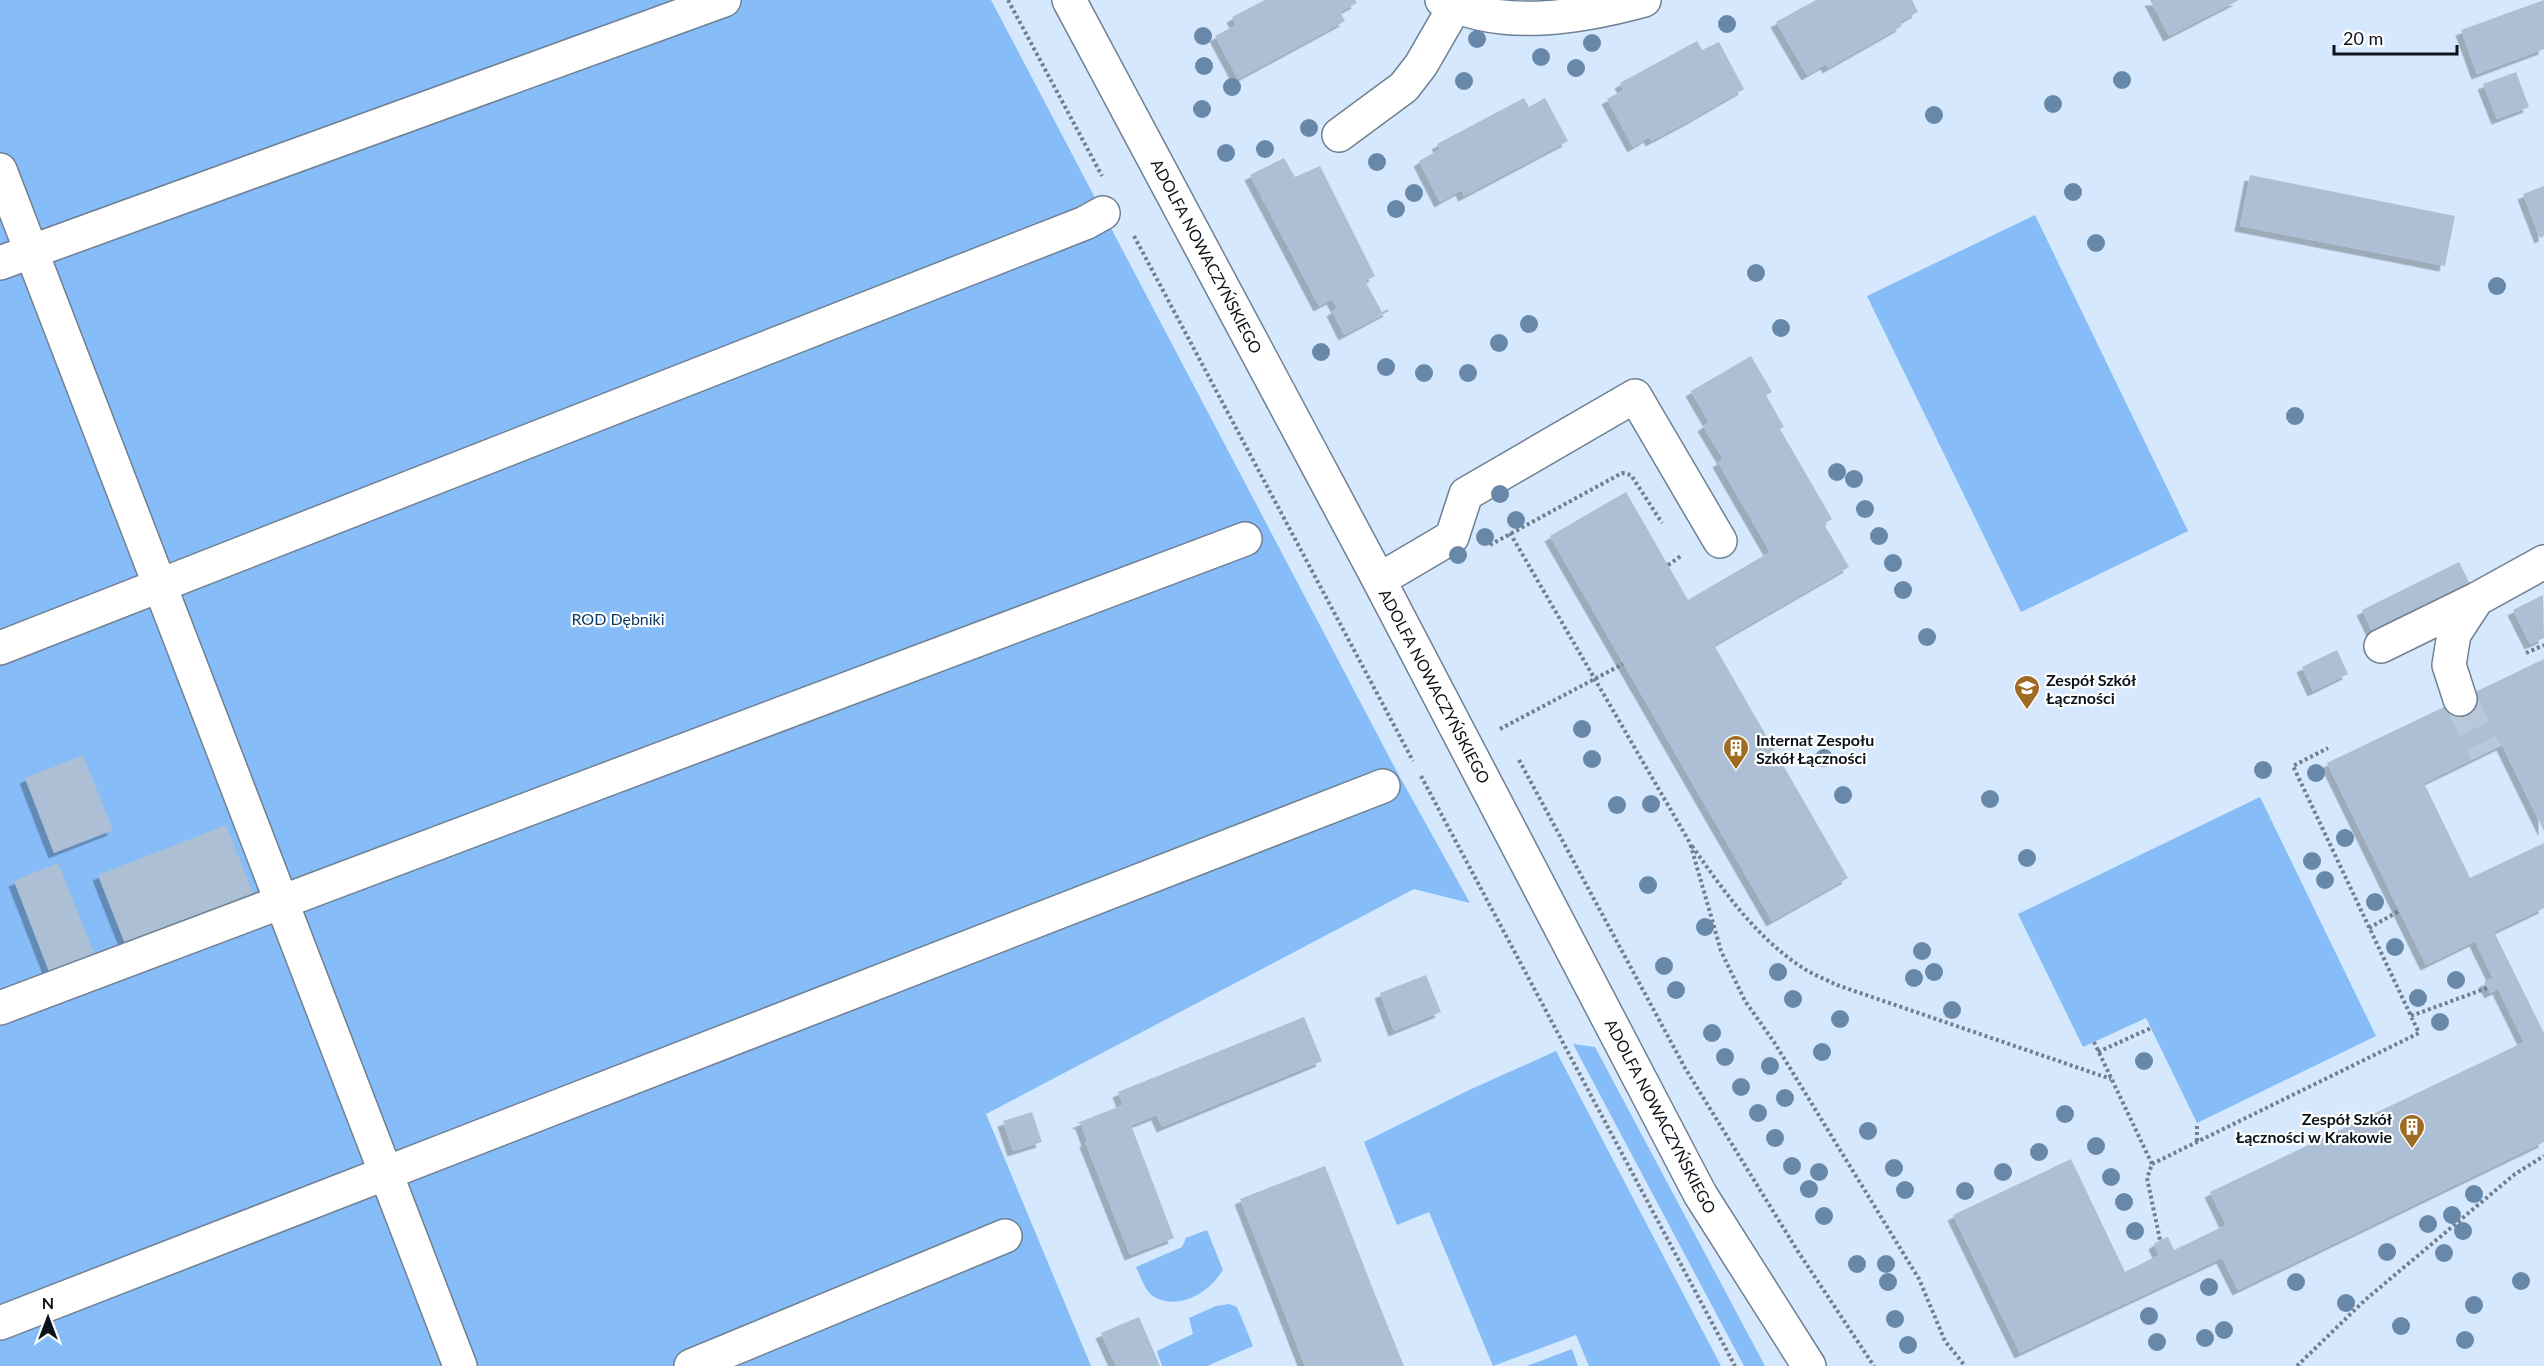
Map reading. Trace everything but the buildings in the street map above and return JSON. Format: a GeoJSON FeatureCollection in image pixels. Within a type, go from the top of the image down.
{"type":"FeatureCollection","features":[{"type":"Feature","properties":{"kind":"street"},"geometry":{"type":"LineString","coordinates":[[0,263],[724,0]]}},
{"type":"Feature","properties":{"kind":"street","name":"ADOLFA NOWACZYŃSKIEGO"},"geometry":{"type":"LineString","coordinates":[[1069,0],[1467,746],[1700,1194],[1809,1366]]}},
{"type":"Feature","properties":{"kind":"street"},"geometry":{"type":"LineString","coordinates":[[1339,135],[1404,87],[1421,65],[1448,3],[1499,17],[1542,18],[1644,0]]}},
{"type":"Feature","properties":{"kind":"street"},"geometry":{"type":"LineString","coordinates":[[0,170],[460,1366]]}},
{"type":"Feature","properties":{"kind":"street"},"geometry":{"type":"LineString","coordinates":[[0,648],[1085,223],[1103,213]]}},
{"type":"Feature","properties":{"kind":"street"},"geometry":{"type":"LineString","coordinates":[[1379,580],[1452,537],[1466,495],[1635,396],[1720,541]]}},
{"type":"Feature","properties":{"kind":"street"},"geometry":{"type":"LineString","coordinates":[[0,1008],[1245,539]]}},
{"type":"Feature","properties":{"kind":"street"},"geometry":{"type":"LineString","coordinates":[[2381,646],[2477,599],[2544,562]]}},
{"type":"Feature","properties":{"kind":"street"},"geometry":{"type":"LineString","coordinates":[[2460,699],[2449,665],[2454,634],[2477,599]]}},
{"type":"Feature","properties":{"kind":"street"},"geometry":{"type":"LineString","coordinates":[[0,1323],[1383,786]]}},
{"type":"Feature","properties":{"kind":"street"},"geometry":{"type":"LineString","coordinates":[[691,1366],[1005,1236]]}},
{"type":"Feature","properties":{"kind":"path"},"geometry":{"type":"LineString","coordinates":[[1008,0],[1104,179]]}},
{"type":"Feature","properties":{"kind":"path"},"geometry":{"type":"LineString","coordinates":[[1132,232],[1735,1366]]}},
{"type":"Feature","properties":{"kind":"path"},"geometry":{"type":"LineString","coordinates":[[1666,529],[1631,475],[1622,473],[1510,533],[1690,843],[1740,912],[1768,942],[1801,968],[1837,985],[2111,1079]]}},
{"type":"Feature","properties":{"kind":"path"},"geometry":{"type":"LineString","coordinates":[[1668,565],[1683,556],[1677,547]]}},
{"type":"Feature","properties":{"kind":"path"},"geometry":{"type":"LineString","coordinates":[[2526,653],[2544,645]]}},
{"type":"Feature","properties":{"kind":"path"},"geometry":{"type":"LineString","coordinates":[[1467,746],[1623,664]]}},
{"type":"Feature","properties":{"kind":"path"},"geometry":{"type":"LineString","coordinates":[[1496,717],[1508,738]]}},
{"type":"Feature","properties":{"kind":"path"},"geometry":{"type":"LineString","coordinates":[[2160,1240],[2147,1178],[2152,1164],[2419,1033],[2293,766],[2328,748]]}},
{"type":"Feature","properties":{"kind":"path"},"geometry":{"type":"LineString","coordinates":[[1519,759],[1685,1068],[1797,1250],[1874,1366]]}},
{"type":"Feature","properties":{"kind":"path"},"geometry":{"type":"LineString","coordinates":[[1690,843],[1721,951],[1745,1001],[1774,1042],[1919,1279],[1945,1341],[1965,1366]]}},
{"type":"Feature","properties":{"kind":"path"},"geometry":{"type":"LineString","coordinates":[[2369,928],[2399,911]]}},
{"type":"Feature","properties":{"kind":"path"},"geometry":{"type":"LineString","coordinates":[[2411,1016],[2487,988]]}},
{"type":"Feature","properties":{"kind":"path"},"geometry":{"type":"LineString","coordinates":[[2098,1052],[2151,1028]]}},
{"type":"Feature","properties":{"kind":"path"},"geometry":{"type":"LineString","coordinates":[[2094,1042],[2152,1164]]}},
{"type":"Feature","properties":{"kind":"path"},"geometry":{"type":"LineString","coordinates":[[2197,1123],[2197,1141]]}},
{"type":"Feature","properties":{"kind":"path"},"geometry":{"type":"LineString","coordinates":[[2297,1366],[2365,1300],[2515,1174],[2544,1156]]}},
{"type":"Feature","properties":{"kind":"green space","name":"ROD Dębniki"},"geometry":{"type":"Polygon","coordinates":[[[0,0],[991,0],[1396,770],[1470,903],[1414,889],[986,1114],[1091,1366],[0,1366],[0,0]]]}},
{"type":"Feature","properties":{"kind":"green space"},"geometry":{"type":"Polygon","coordinates":[[[2035,215],[2188,531],[2021,612],[1867,296],[2035,215]]]}},
{"type":"Feature","properties":{"kind":"green space"},"geometry":{"type":"Polygon","coordinates":[[[2260,797],[2376,1036],[2197,1123],[2146,1018],[2083,1047],[2018,914],[2260,797]]]}},
{"type":"Feature","properties":{"kind":"green space"},"geometry":{"type":"Polygon","coordinates":[[[1573,1044],[1595,1047],[1765,1366],[1744,1366],[1573,1044]]]}},
{"type":"Feature","properties":{"kind":"green space"},"geometry":{"type":"Polygon","coordinates":[[[1556,1051],[1721,1366],[1589,1366],[1576,1335],[1493,1366],[1429,1212],[1397,1225],[1364,1142],[1467,1091],[1556,1051]]]}},
{"type":"Feature","properties":{"kind":"green space"},"geometry":{"type":"Polygon","coordinates":[[[1207,1230],[1223,1270],[1217,1278],[1203,1291],[1185,1300],[1166,1301],[1152,1296],[1136,1267],[1182,1247],[1186,1238],[1207,1230]]]}},
{"type":"Feature","properties":{"kind":"green space"},"geometry":{"type":"Polygon","coordinates":[[[1229,1304],[1237,1307],[1253,1346],[1207,1366],[1162,1366],[1157,1351],[1193,1334],[1189,1318],[1216,1306],[1229,1304]]]}},
{"type":"Feature","properties":{"kind":"green space"},"geometry":{"type":"Polygon","coordinates":[[[1572,1349],[1578,1366],[1527,1366],[1572,1349]]]}},
{"type":"Feature","properties":{"kind":"tunnel"},"geometry":{"type":"LineString","coordinates":[[2460,699],[2486,753]]}},
{"type":"Feature","properties":{"kind":"place","name":"Zespół Szkół Łączności"},"geometry":{"type":"Point","coordinates":[2027,711]}},
{"type":"Feature","properties":{"kind":"place","name":"Internat Zespołu Szkół Łączności"},"geometry":{"type":"Point","coordinates":[1736,771]}},
{"type":"Feature","properties":{"kind":"place","name":"Zespół Szkół Łączności w Krakowie"},"geometry":{"type":"Point","coordinates":[2412,1150]}}]}
